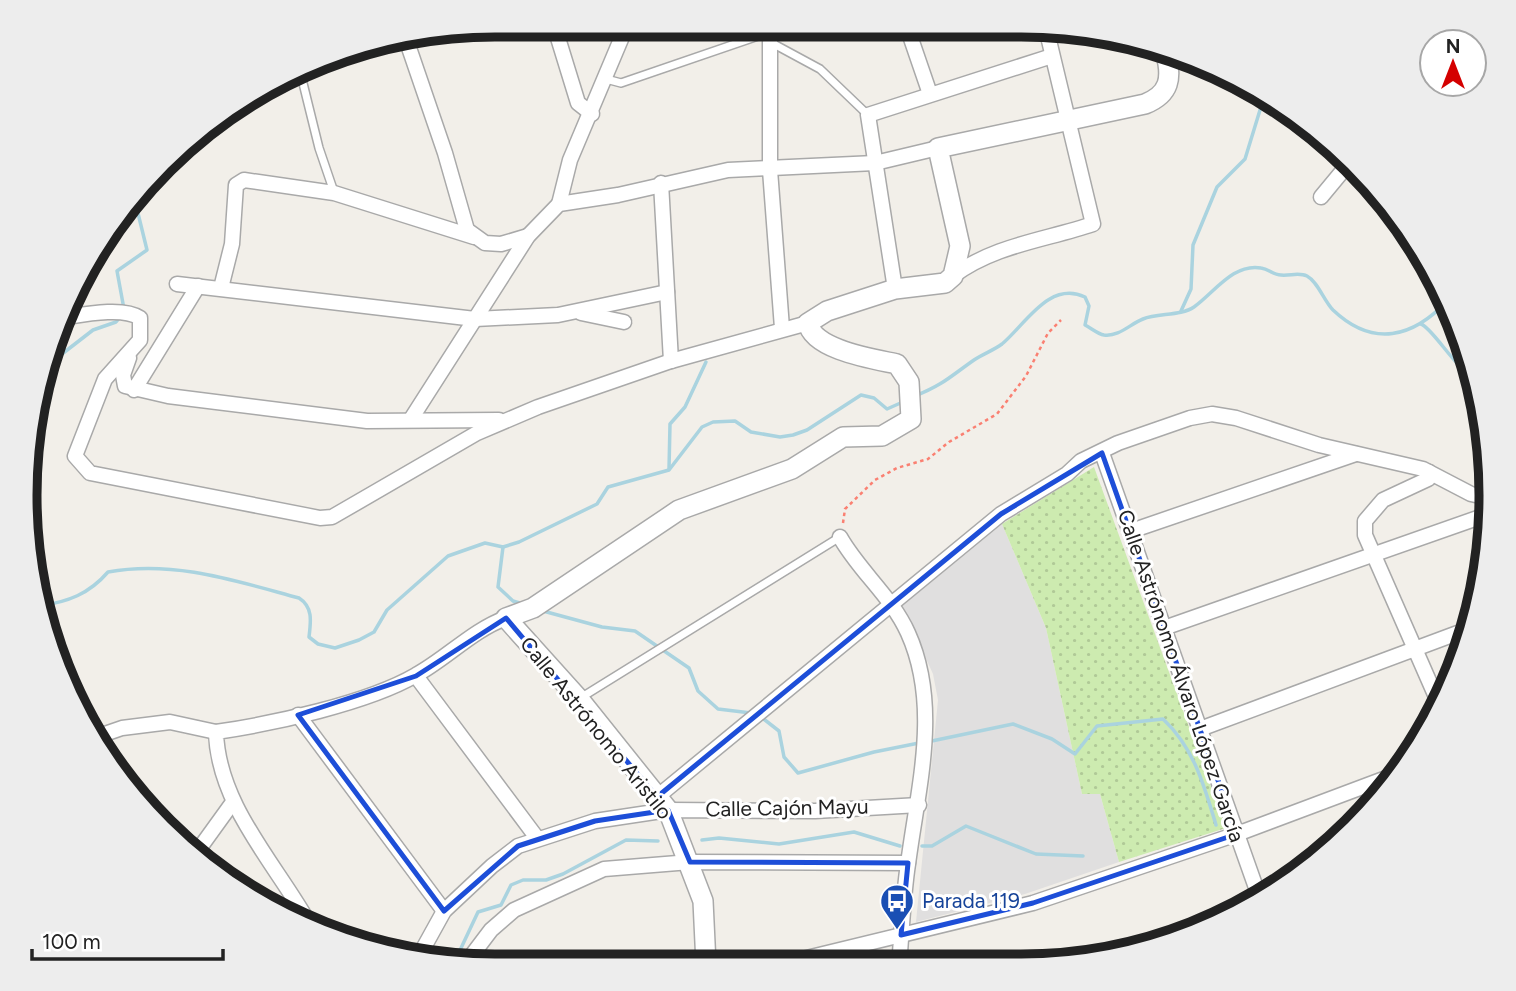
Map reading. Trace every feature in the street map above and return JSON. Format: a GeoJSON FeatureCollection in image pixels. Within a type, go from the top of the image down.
{"type":"FeatureCollection","features":[{"type":"Feature","properties":{"kind":"street"},"geometry":{"type":"LineString","coordinates":[[558,37],[578,103],[592,114]]}},
{"type":"Feature","properties":{"kind":"street"},"geometry":{"type":"LineString","coordinates":[[411,419],[528,236],[559,204],[570,160],[607,79],[623,37]]}},
{"type":"Feature","properties":{"kind":"street"},"geometry":{"type":"LineString","coordinates":[[770,37],[770,170],[782,328]]}},
{"type":"Feature","properties":{"kind":"street"},"geometry":{"type":"LineString","coordinates":[[910,37],[930,94]]}},
{"type":"Feature","properties":{"kind":"street"},"geometry":{"type":"LineString","coordinates":[[74,316],[111,311],[132,313],[140,318],[142,329],[140,340],[105,379],[92,407],[75,456],[83,469],[90,473],[307,516],[332,517],[433,456],[509,419],[671,361],[782,328],[808,323],[827,311],[895,289],[945,283],[972,261],[1093,224],[1048,38]]}},
{"type":"Feature","properties":{"kind":"street"},"geometry":{"type":"LineString","coordinates":[[408,46],[445,153],[467,230],[474,237]]}},
{"type":"Feature","properties":{"kind":"street"},"geometry":{"type":"LineString","coordinates":[[895,289],[868,115],[1052,56]]}},
{"type":"Feature","properties":{"kind":"street"},"geometry":{"type":"LineString","coordinates":[[559,204],[618,195],[728,170],[875,163],[1068,122],[1157,99],[1165,93],[1169,83],[1167,61]]}},
{"type":"Feature","properties":{"kind":"street"},"geometry":{"type":"LineString","coordinates":[[938,148],[960,246],[960,258],[953,276]]}},
{"type":"Feature","properties":{"kind":"street"},"geometry":{"type":"LineString","coordinates":[[1321,197],[1344,170]]}},
{"type":"Feature","properties":{"kind":"street"},"geometry":{"type":"LineString","coordinates":[[221,288],[232,244],[236,185],[244,180],[334,193],[474,237],[485,243],[501,244],[528,236]]}},
{"type":"Feature","properties":{"kind":"street"},"geometry":{"type":"LineString","coordinates":[[662,183],[671,361]]}},
{"type":"Feature","properties":{"kind":"street"},"geometry":{"type":"LineString","coordinates":[[177,284],[475,319],[516,319],[576,312],[667,292]]}},
{"type":"Feature","properties":{"kind":"street"},"geometry":{"type":"LineString","coordinates":[[134,390],[198,286]]}},
{"type":"Feature","properties":{"kind":"street"},"geometry":{"type":"LineString","coordinates":[[576,312],[624,322]]}},
{"type":"Feature","properties":{"kind":"street"},"geometry":{"type":"LineString","coordinates":[[104,734],[122,728],[170,722],[216,732],[298,715],[416,676],[480,631],[533,608],[679,510],[792,469],[843,437],[882,436],[911,419],[913,406],[909,382],[897,364],[830,345],[816,337],[808,323]]}},
{"type":"Feature","properties":{"kind":"street"},"geometry":{"type":"LineString","coordinates":[[132,350],[122,382],[134,390],[367,421],[509,419]]}},
{"type":"Feature","properties":{"kind":"street"},"geometry":{"type":"LineString","coordinates":[[430,392],[430,405],[447,419]]}},
{"type":"Feature","properties":{"kind":"street"},"geometry":{"type":"LineString","coordinates":[[663,803],[1000,514],[1067,474],[1081,461],[1118,443],[1190,418],[1212,414],[1236,418],[1356,454],[1429,472],[1479,496]]}},
{"type":"Feature","properties":{"kind":"street","name":"Calle Astrónomo Álvaro López García"},"geometry":{"type":"LineString","coordinates":[[1102,453],[1256,889]]}},
{"type":"Feature","properties":{"kind":"street"},"geometry":{"type":"LineString","coordinates":[[1131,531],[1356,454]]}},
{"type":"Feature","properties":{"kind":"street"},"geometry":{"type":"LineString","coordinates":[[1429,472],[1427,479],[1383,500],[1370,511],[1365,521],[1366,535],[1374,555],[1434,693]]}},
{"type":"Feature","properties":{"kind":"street"},"geometry":{"type":"LineString","coordinates":[[1164,628],[1478,518]]}},
{"type":"Feature","properties":{"kind":"street"},"geometry":{"type":"LineString","coordinates":[[840,537],[853,560],[891,606],[911,641],[927,697],[919,805],[908,863],[900,954]]}},
{"type":"Feature","properties":{"kind":"street","name":"Calle Astrónomo Aristilo"},"geometry":{"type":"LineString","coordinates":[[506,618],[579,699],[663,803],[690,862],[703,901],[706,954]]}},
{"type":"Feature","properties":{"kind":"street"},"geometry":{"type":"LineString","coordinates":[[1200,729],[1458,633]]}},
{"type":"Feature","properties":{"kind":"street"},"geometry":{"type":"LineString","coordinates":[[416,676],[537,838]]}},
{"type":"Feature","properties":{"kind":"street"},"geometry":{"type":"LineString","coordinates":[[298,715],[444,911]]}},
{"type":"Feature","properties":{"kind":"street"},"geometry":{"type":"LineString","coordinates":[[216,732],[217,756],[233,802],[302,911]]}},
{"type":"Feature","properties":{"kind":"street"},"geometry":{"type":"LineString","coordinates":[[823,954],[1033,903],[1237,834],[1379,781]]}},
{"type":"Feature","properties":{"kind":"street"},"geometry":{"type":"LineString","coordinates":[[201,846],[233,802]]}},
{"type":"Feature","properties":{"kind":"street","name":"Calle Cajón Mayu"},"geometry":{"type":"LineString","coordinates":[[424,948],[444,911],[492,866],[518,846],[595,821],[663,803],[815,811],[919,805]]}},
{"type":"Feature","properties":{"kind":"street"},"geometry":{"type":"LineString","coordinates":[[473,953],[491,930],[514,910],[604,869],[690,862],[908,863]]}},
{"type":"Feature","properties":{"kind":"street"},"geometry":{"type":"LineString","coordinates":[[296,908],[299,905]]}},
{"type":"Feature","properties":{"kind":"lane"},"geometry":{"type":"LineString","coordinates":[[607,79],[621,83],[758,37]]}},
{"type":"Feature","properties":{"kind":"lane"},"geometry":{"type":"LineString","coordinates":[[776,37],[820,69],[868,115]]}},
{"type":"Feature","properties":{"kind":"lane"},"geometry":{"type":"LineString","coordinates":[[302,80],[319,148],[334,193]]}},
{"type":"Feature","properties":{"kind":"lane"},"geometry":{"type":"LineString","coordinates":[[579,699],[840,537]]}},
{"type":"Feature","properties":{"kind":"path"},"geometry":{"type":"LineString","coordinates":[[840,537],[845,509],[875,480],[897,468],[928,459],[949,442],[997,414],[1026,376],[1048,333],[1061,320]]}},
{"type":"Feature","properties":{"kind":"highlighted area"},"geometry":{"type":"Polygon","coordinates":[[[1102,453],[1237,834],[1033,903],[901,935],[908,863],[690,862],[668,810],[595,821],[518,846],[444,911],[298,715],[416,676],[506,618],[657,797],[1001,514],[1102,453]]]}},
{"type":"Feature","properties":{"kind":"shaded area"},"geometry":{"type":"Polygon","coordinates":[[[1002,524],[1046,628],[1082,794],[1100,794],[1119,862],[1025,894],[916,922],[938,700],[933,674],[902,606],[1002,524]]]}},
{"type":"Feature","properties":{"kind":"green space"},"geometry":{"type":"Polygon","coordinates":[[[1094,467],[1226,828],[1119,862],[1100,794],[1082,794],[1046,628],[1002,524],[1094,467]]]}},
{"type":"Feature","properties":{"kind":"waterway"},"geometry":{"type":"LineString","coordinates":[[1181,311],[1191,289],[1193,245],[1217,187],[1245,159],[1261,105]]}},
{"type":"Feature","properties":{"kind":"waterway"},"geometry":{"type":"LineString","coordinates":[[124,309],[117,271],[147,250],[137,210]]}},
{"type":"Feature","properties":{"kind":"waterway"},"geometry":{"type":"LineString","coordinates":[[915,396],[940,384],[1002,344],[1039,307],[1060,294],[1072,293],[1085,297],[1089,306],[1085,325],[1104,335],[1120,332],[1143,319],[1189,310],[1224,280],[1251,268],[1264,269],[1278,275],[1307,276],[1333,310],[1348,322],[1378,334],[1407,330],[1439,309]]}},
{"type":"Feature","properties":{"kind":"waterway"},"geometry":{"type":"LineString","coordinates":[[59,353],[62,354],[93,330],[116,322],[121,316]]}},
{"type":"Feature","properties":{"kind":"waterway"},"geometry":{"type":"LineString","coordinates":[[1421,324],[1460,365]]}},
{"type":"Feature","properties":{"kind":"waterway"},"geometry":{"type":"LineString","coordinates":[[669,469],[670,424],[685,407],[706,362]]}},
{"type":"Feature","properties":{"kind":"waterway"},"geometry":{"type":"LineString","coordinates":[[50,604],[77,596],[108,572],[133,569],[181,570],[299,598],[309,610],[309,637],[318,644],[335,648],[374,632],[387,610],[448,556],[485,543],[503,547],[519,542],[597,504],[608,487],[669,470],[702,427],[713,422],[735,421],[751,432],[780,437],[807,430],[861,395],[874,398],[887,409],[905,401]]}},
{"type":"Feature","properties":{"kind":"waterway"},"geometry":{"type":"LineString","coordinates":[[503,547],[498,587],[513,601],[523,604]]}},
{"type":"Feature","properties":{"kind":"waterway"},"geometry":{"type":"LineString","coordinates":[[543,611],[602,627],[635,631],[689,668],[698,691],[718,709],[751,713]]}},
{"type":"Feature","properties":{"kind":"waterway"},"geometry":{"type":"LineString","coordinates":[[761,717],[779,731],[784,757],[798,773],[919,743]]}},
{"type":"Feature","properties":{"kind":"waterway"},"geometry":{"type":"LineString","coordinates":[[927,742],[1013,724],[1052,739],[1075,754],[1097,726],[1163,719],[1174,730],[1190,755],[1216,825]]}},
{"type":"Feature","properties":{"kind":"waterway"},"geometry":{"type":"LineString","coordinates":[[922,846],[932,846],[966,826],[1036,854],[1083,856]]}},
{"type":"Feature","properties":{"kind":"waterway"},"geometry":{"type":"LineString","coordinates":[[702,840],[719,838],[779,844],[854,832],[900,846]]}},
{"type":"Feature","properties":{"kind":"waterway"},"geometry":{"type":"LineString","coordinates":[[459,952],[478,912],[501,905],[511,885],[523,880],[546,880],[563,874],[626,840],[658,841]]}},
{"type":"Feature","properties":{"kind":"place","name":"Parada 119"},"geometry":{"type":"Point","coordinates":[897,931]}}]}
